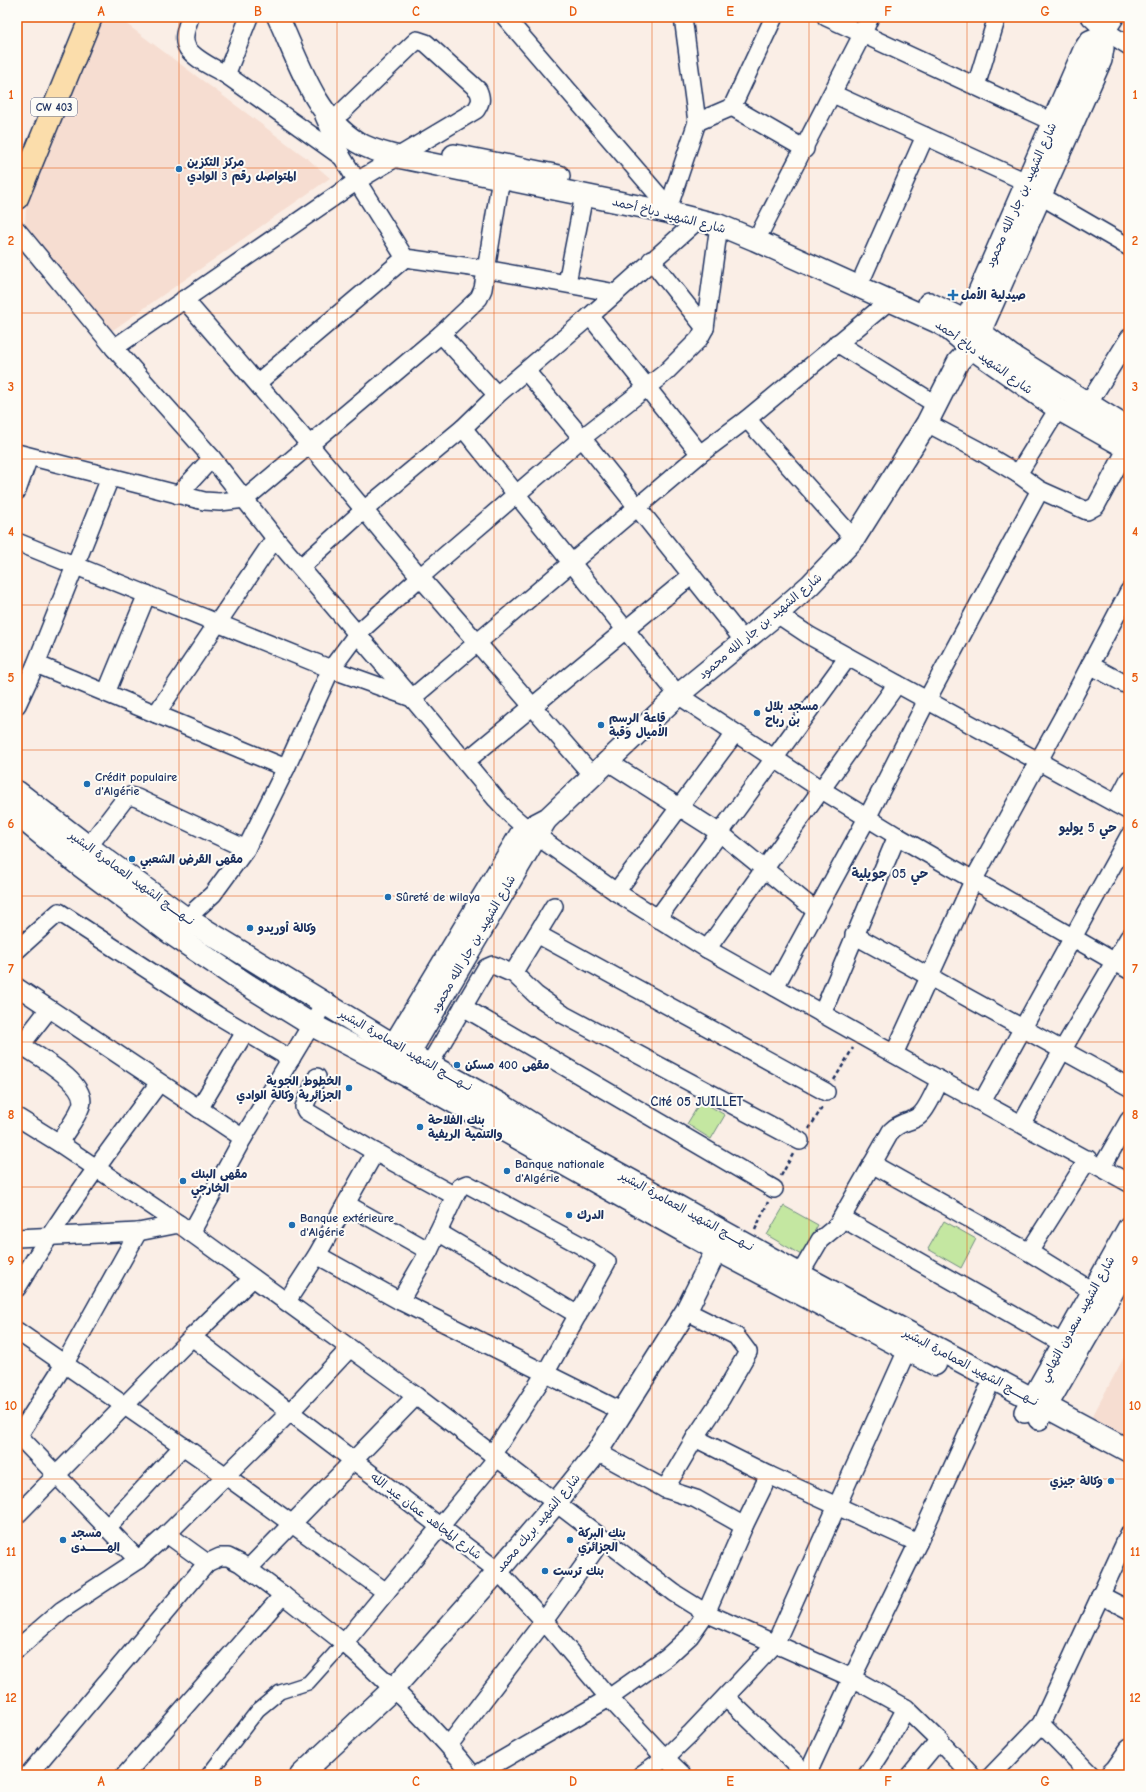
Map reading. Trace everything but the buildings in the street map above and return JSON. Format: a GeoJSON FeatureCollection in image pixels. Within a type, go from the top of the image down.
{"type":"FeatureCollection","features":[{"type":"Feature","properties":{"kind":"main road","name":"CW 403"},"geometry":{"type":"LineString","coordinates":[[17,198],[91,17]]}},
{"type":"Feature","properties":{"kind":"main road","name":"نــهـــــج الشهيد العمامرة البشير"},"geometry":{"type":"LineString","coordinates":[[17,792],[88,847],[246,984],[312,1025],[396,1058],[721,1241],[907,1350],[987,1391],[1035,1409],[1129,1451]]}},
{"type":"Feature","properties":{"kind":"main road","name":"نــهـــــج الشهيد العمامرة البشير"},"geometry":{"type":"LineString","coordinates":[[17,814],[77,863],[179,926],[325,1002],[396,1058],[429,1065],[503,1106],[721,1241],[800,1274],[1035,1409],[1129,1467]]}},
{"type":"Feature","properties":{"kind":"street"},"geometry":{"type":"LineString","coordinates":[[190,17],[184,41],[187,48],[194,55],[226,75],[342,157]]}},
{"type":"Feature","properties":{"kind":"street"},"geometry":{"type":"LineString","coordinates":[[226,75],[249,17]]}},
{"type":"Feature","properties":{"kind":"street","name":"شارع الشهيد دباخ أحمد"},"geometry":{"type":"LineString","coordinates":[[278,17],[314,94],[331,120],[348,135],[367,147],[406,152],[502,172],[716,212],[762,229],[864,274],[967,340],[1058,409],[1083,413]]}},
{"type":"Feature","properties":{"kind":"street","name":"شارع الشهيد دباخ أحمد"},"geometry":{"type":"LineString","coordinates":[[293,17],[326,91],[342,112],[356,126],[406,152]]}},
{"type":"Feature","properties":{"kind":"street"},"geometry":{"type":"LineString","coordinates":[[504,17],[666,202],[698,122],[683,17]]}},
{"type":"Feature","properties":{"kind":"street"},"geometry":{"type":"LineString","coordinates":[[698,122],[732,107],[774,17]]}},
{"type":"Feature","properties":{"kind":"street"},"geometry":{"type":"LineString","coordinates":[[826,17],[1053,122]]}},
{"type":"Feature","properties":{"kind":"street"},"geometry":{"type":"LineString","coordinates":[[762,229],[805,149],[870,17]]}},
{"type":"Feature","properties":{"kind":"street"},"geometry":{"type":"LineString","coordinates":[[976,86],[997,17]]}},
{"type":"Feature","properties":{"kind":"street"},"geometry":{"type":"LineString","coordinates":[[1102,25],[1129,46]]}},
{"type":"Feature","properties":{"kind":"street","name":"شارع الشهيد بن جار الله محمود"},"geometry":{"type":"LineString","coordinates":[[1033,189],[1053,122],[1086,45],[1102,25]]}},
{"type":"Feature","properties":{"kind":"street","name":"شارع الشهيد بن جار الله محمود"},"geometry":{"type":"LineString","coordinates":[[396,1058],[531,833],[678,695],[777,614],[814,580],[854,539],[937,405],[1033,189],[1101,60],[1103,48],[1102,25]]}},
{"type":"Feature","properties":{"kind":"street"},"geometry":{"type":"LineString","coordinates":[[114,348],[357,182],[476,110],[481,102],[481,96],[478,90],[426,43],[417,40],[342,112]]}},
{"type":"Feature","properties":{"kind":"street"},"geometry":{"type":"LineString","coordinates":[[314,94],[342,157],[405,258]]}},
{"type":"Feature","properties":{"kind":"street"},"geometry":{"type":"LineString","coordinates":[[833,94],[1033,189],[1129,247]]}},
{"type":"Feature","properties":{"kind":"street"},"geometry":{"type":"LineString","coordinates":[[732,107],[805,149]]}},
{"type":"Feature","properties":{"kind":"street"},"geometry":{"type":"LineString","coordinates":[[864,274],[924,136]]}},
{"type":"Feature","properties":{"kind":"street"},"geometry":{"type":"LineString","coordinates":[[17,491],[23,455],[178,496],[204,501],[220,502],[245,499],[441,334],[479,298],[483,289],[485,269],[502,172]]}},
{"type":"Feature","properties":{"kind":"street","name":"شارع الشهيد دباخ أحمد"},"geometry":{"type":"LineString","coordinates":[[502,172],[584,195],[666,202],[698,220],[719,225],[756,240],[937,322],[967,340],[1012,356],[1083,413],[1128,442]]}},
{"type":"Feature","properties":{"kind":"street"},"geometry":{"type":"LineString","coordinates":[[567,283],[584,195]]}},
{"type":"Feature","properties":{"kind":"street"},"geometry":{"type":"LineString","coordinates":[[301,567],[364,510],[463,428],[497,395],[526,372],[698,220]]}},
{"type":"Feature","properties":{"kind":"street"},"geometry":{"type":"LineString","coordinates":[[179,926],[213,894],[246,849],[286,768],[331,669],[357,634],[420,577],[582,438],[665,373],[699,338],[705,328],[719,225]]}},
{"type":"Feature","properties":{"kind":"street"},"geometry":{"type":"LineString","coordinates":[[17,230],[114,348],[212,458],[275,538],[465,762],[506,810],[531,833],[616,892],[707,949],[940,1080],[1095,1163],[1129,1183]]}},
{"type":"Feature","properties":{"kind":"street"},"geometry":{"type":"LineString","coordinates":[[257,383],[405,258],[485,269],[616,293]]}},
{"type":"Feature","properties":{"kind":"street"},"geometry":{"type":"LineString","coordinates":[[651,260],[705,328]]}},
{"type":"Feature","properties":{"kind":"street"},"geometry":{"type":"LineString","coordinates":[[184,299],[309,444],[420,577],[592,775]]}},
{"type":"Feature","properties":{"kind":"street"},"geometry":{"type":"LineString","coordinates":[[412,698],[700,454],[747,419],[889,300]]}},
{"type":"Feature","properties":{"kind":"street"},"geometry":{"type":"LineString","coordinates":[[590,316],[700,454]]}},
{"type":"Feature","properties":{"kind":"street"},"geometry":{"type":"LineString","coordinates":[[441,334],[497,395]]}},
{"type":"Feature","properties":{"kind":"street"},"geometry":{"type":"LineString","coordinates":[[1083,413],[1129,338]]}},
{"type":"Feature","properties":{"kind":"street"},"geometry":{"type":"LineString","coordinates":[[837,343],[937,405]]}},
{"type":"Feature","properties":{"kind":"street"},"geometry":{"type":"LineString","coordinates":[[526,372],[582,438],[744,641]]}},
{"type":"Feature","properties":{"kind":"street"},"geometry":{"type":"LineString","coordinates":[[1018,474],[1058,409]]}},
{"type":"Feature","properties":{"kind":"street"},"geometry":{"type":"LineString","coordinates":[[747,419],[854,539]]}},
{"type":"Feature","properties":{"kind":"street"},"geometry":{"type":"LineString","coordinates":[[927,423],[978,450],[1018,474],[1040,490],[1087,511],[1096,506],[1128,442]]}},
{"type":"Feature","properties":{"kind":"street"},"geometry":{"type":"LineString","coordinates":[[463,428],[678,695],[867,818],[1122,966]]}},
{"type":"Feature","properties":{"kind":"street"},"geometry":{"type":"LineString","coordinates":[[178,496],[212,458]]}},
{"type":"Feature","properties":{"kind":"street"},"geometry":{"type":"LineString","coordinates":[[17,705],[21,686],[36,664],[110,478]]}},
{"type":"Feature","properties":{"kind":"street"},"geometry":{"type":"LineString","coordinates":[[775,987],[867,818],[927,700],[1040,490]]}},
{"type":"Feature","properties":{"kind":"street"},"geometry":{"type":"LineString","coordinates":[[156,714],[216,623],[275,538]]}},
{"type":"Feature","properties":{"kind":"street"},"geometry":{"type":"LineString","coordinates":[[17,542],[331,669],[412,698]]}},
{"type":"Feature","properties":{"kind":"street"},"geometry":{"type":"LineString","coordinates":[[465,762],[692,575]]}},
{"type":"Feature","properties":{"kind":"street"},"geometry":{"type":"LineString","coordinates":[[894,1054],[974,879],[1129,590]]}},
{"type":"Feature","properties":{"kind":"street"},"geometry":{"type":"LineString","coordinates":[[106,693],[147,594]]}},
{"type":"Feature","properties":{"kind":"street"},"geometry":{"type":"LineString","coordinates":[[777,614],[810,636],[1123,808],[1129,780]]}},
{"type":"Feature","properties":{"kind":"street"},"geometry":{"type":"LineString","coordinates":[[657,918],[720,834],[848,657]]}},
{"type":"Feature","properties":{"kind":"street"},"geometry":{"type":"LineString","coordinates":[[36,664],[286,768]]}},
{"type":"Feature","properties":{"kind":"street"},"geometry":{"type":"LineString","coordinates":[[1090,665],[1129,686]]}},
{"type":"Feature","properties":{"kind":"street"},"geometry":{"type":"LineString","coordinates":[[707,949],[898,684]]}},
{"type":"Feature","properties":{"kind":"street"},"geometry":{"type":"LineString","coordinates":[[616,892],[735,733]]}},
{"type":"Feature","properties":{"kind":"street"},"geometry":{"type":"LineString","coordinates":[[607,761],[720,834],[816,911]]}},
{"type":"Feature","properties":{"kind":"street"},"geometry":{"type":"LineString","coordinates":[[88,847],[124,800],[130,796],[246,849]]}},
{"type":"Feature","properties":{"kind":"street"},"geometry":{"type":"LineString","coordinates":[[822,1014],[897,836]]}},
{"type":"Feature","properties":{"kind":"street"},"geometry":{"type":"LineString","coordinates":[[982,1102],[1129,836]]}},
{"type":"Feature","properties":{"kind":"street"},"geometry":{"type":"LineString","coordinates":[[512,972],[517,968],[554,906]]}},
{"type":"Feature","properties":{"kind":"street"},"geometry":{"type":"LineString","coordinates":[[17,950],[59,912],[245,1032],[290,1059]]}},
{"type":"Feature","properties":{"kind":"street"},"geometry":{"type":"LineString","coordinates":[[537,934],[826,1092]]}},
{"type":"Feature","properties":{"kind":"street"},"geometry":{"type":"LineString","coordinates":[[854,935],[1063,1049],[1129,1087]]}},
{"type":"Feature","properties":{"kind":"street"},"geometry":{"type":"LineString","coordinates":[[1022,1124],[1063,1049],[1122,966],[1129,937]]}},
{"type":"Feature","properties":{"kind":"street"},"geometry":{"type":"LineString","coordinates":[[429,1065],[484,971],[489,966],[496,965],[506,971],[512,972],[536,995],[564,1015],[800,1141]]}},
{"type":"Feature","properties":{"kind":"street"},"geometry":{"type":"LineString","coordinates":[[17,987],[243,1138]]}},
{"type":"Feature","properties":{"kind":"street"},"geometry":{"type":"LineString","coordinates":[[185,1229],[243,1138],[325,1002]]}},
{"type":"Feature","properties":{"kind":"street"},"geometry":{"type":"LineString","coordinates":[[463,1007],[774,1189]]}},
{"type":"Feature","properties":{"kind":"street"},"geometry":{"type":"LineString","coordinates":[[49,1009],[19,1044],[52,1066],[80,1090],[81,1107],[59,1143]]}},
{"type":"Feature","properties":{"kind":"street"},"geometry":{"type":"LineString","coordinates":[[199,1108],[245,1032]]}},
{"type":"Feature","properties":{"kind":"street"},"geometry":{"type":"LineString","coordinates":[[317,1077],[304,1109],[375,1152],[455,1196]]}},
{"type":"Feature","properties":{"kind":"street"},"geometry":{"type":"LineString","coordinates":[[800,1274],[820,1240],[833,1230],[842,1218],[894,1128],[901,1123],[921,1115],[940,1080]]}},
{"type":"Feature","properties":{"kind":"street"},"geometry":{"type":"LineString","coordinates":[[17,1288],[48,1236],[159,1083]]}},
{"type":"Feature","properties":{"kind":"street"},"geometry":{"type":"LineString","coordinates":[[17,1117],[96,1168],[287,1301],[349,1349],[416,1396],[602,1540],[674,1593],[706,1612],[852,1678],[906,1708],[939,1740],[971,1775]]}},
{"type":"Feature","properties":{"kind":"street"},"geometry":{"type":"LineString","coordinates":[[1029,1252],[1129,1120]]}},
{"type":"Feature","properties":{"kind":"street"},"geometry":{"type":"LineString","coordinates":[[287,1301],[317,1255],[375,1152]]}},
{"type":"Feature","properties":{"kind":"street"},"geometry":{"type":"LineString","coordinates":[[872,1164],[1029,1252],[1092,1291]]}},
{"type":"Feature","properties":{"kind":"street"},"geometry":{"type":"LineString","coordinates":[[208,1775],[258,1710],[280,1692],[308,1683],[344,1643],[440,1528],[494,1457],[546,1372],[607,1262],[582,1246],[467,1184],[460,1187],[429,1251],[400,1301]]}},
{"type":"Feature","properties":{"kind":"street"},"geometry":{"type":"LineString","coordinates":[[346,1204],[429,1251]]}},
{"type":"Feature","properties":{"kind":"street"},"geometry":{"type":"LineString","coordinates":[[842,1218],[1062,1344]]}},
{"type":"Feature","properties":{"kind":"street","name":"شارع الشهيد سعدون التهامي"},"geometry":{"type":"LineString","coordinates":[[1035,1409],[1062,1344],[1129,1227]]}},
{"type":"Feature","properties":{"kind":"street"},"geometry":{"type":"LineString","coordinates":[[17,1238],[185,1229]]}},
{"type":"Feature","properties":{"kind":"street"},"geometry":{"type":"LineString","coordinates":[[138,1232],[20,1442],[57,1474],[138,1560]]}},
{"type":"Feature","properties":{"kind":"street"},"geometry":{"type":"LineString","coordinates":[[438,1232],[578,1315]]}},
{"type":"Feature","properties":{"kind":"street","name":"شارع الشهيد بريك محمد"},"geometry":{"type":"LineString","coordinates":[[301,1775],[394,1688],[556,1504],[597,1452],[686,1311],[721,1241]]}},
{"type":"Feature","properties":{"kind":"street"},"geometry":{"type":"LineString","coordinates":[[317,1255],[400,1301],[546,1372],[623,1412]]}},
{"type":"Feature","properties":{"kind":"street","name":"شارع الشهيد سعدون التهامي"},"geometry":{"type":"LineString","coordinates":[[1035,1409],[1129,1264]]}},
{"type":"Feature","properties":{"kind":"street"},"geometry":{"type":"LineString","coordinates":[[17,1515],[192,1337],[253,1278]]}},
{"type":"Feature","properties":{"kind":"street"},"geometry":{"type":"LineString","coordinates":[[665,1489],[748,1352],[736,1336],[686,1311]]}},
{"type":"Feature","properties":{"kind":"street"},"geometry":{"type":"LineString","coordinates":[[17,1331],[226,1476],[386,1592]]}},
{"type":"Feature","properties":{"kind":"street","name":"شارع المجاهد عمان عبد الله"},"geometry":{"type":"LineString","coordinates":[[192,1337],[498,1571],[544,1621],[609,1698],[683,1775]]}},
{"type":"Feature","properties":{"kind":"street"},"geometry":{"type":"LineString","coordinates":[[17,1649],[62,1610],[138,1560],[167,1534],[290,1412],[349,1349]]}},
{"type":"Feature","properties":{"kind":"street"},"geometry":{"type":"LineString","coordinates":[[640,1775],[665,1758],[726,1697],[775,1644],[907,1350]]}},
{"type":"Feature","properties":{"kind":"street"},"geometry":{"type":"LineString","coordinates":[[726,1697],[807,1775],[852,1678],[918,1543],[987,1391]]}},
{"type":"Feature","properties":{"kind":"street"},"geometry":{"type":"LineString","coordinates":[[248,1569],[352,1460],[416,1396]]}},
{"type":"Feature","properties":{"kind":"street"},"geometry":{"type":"LineString","coordinates":[[695,1438],[769,1476],[918,1543]]}},
{"type":"Feature","properties":{"kind":"street"},"geometry":{"type":"LineString","coordinates":[[108,1527],[183,1446]]}},
{"type":"Feature","properties":{"kind":"street"},"geometry":{"type":"LineString","coordinates":[[597,1452],[665,1489],[696,1499],[744,1526]]}},
{"type":"Feature","properties":{"kind":"street"},"geometry":{"type":"LineString","coordinates":[[28,1775],[207,1563],[220,1557],[228,1558],[248,1569],[344,1643],[394,1688],[475,1775],[609,1698],[673,1652],[690,1636],[706,1612],[744,1526],[769,1476]]}},
{"type":"Feature","properties":{"kind":"street"},"geometry":{"type":"LineString","coordinates":[[167,1534],[207,1563]]}},
{"type":"Feature","properties":{"kind":"street"},"geometry":{"type":"LineString","coordinates":[[992,1775],[1041,1724],[1129,1534]]}},
{"type":"Feature","properties":{"kind":"street"},"geometry":{"type":"LineString","coordinates":[[449,1746],[544,1621],[602,1540]]}},
{"type":"Feature","properties":{"kind":"street"},"geometry":{"type":"LineString","coordinates":[[125,1775],[283,1595]]}},
{"type":"Feature","properties":{"kind":"street"},"geometry":{"type":"LineString","coordinates":[[1100,1595],[1129,1610]]}},
{"type":"Feature","properties":{"kind":"street"},"geometry":{"type":"LineString","coordinates":[[866,1775],[887,1744],[906,1708]]}},
{"type":"Feature","properties":{"kind":"street"},"geometry":{"type":"LineString","coordinates":[[1041,1724],[1091,1775]]}},
{"type":"Feature","properties":{"kind":"street"},"geometry":{"type":"LineString","coordinates":[[910,1775],[939,1740]]}},
{"type":"Feature","properties":{"kind":"street"},"geometry":{"type":"LineString","coordinates":[[1108,1775],[1115,1768],[1129,1748]]}},
{"type":"Feature","properties":{"kind":"shaded area","name":"مركز التكزين المتواصل رقم 3 الوادي"},"geometry":{"type":"Polygon","coordinates":[[[102,17],[117,17],[308,159],[330,178],[110,332],[25,231],[26,203],[102,17]]]}},
{"type":"Feature","properties":{"kind":"shaded area"},"geometry":{"type":"Polygon","coordinates":[[[1129,1348],[1129,1438],[1092,1417],[1129,1348]]]}},
{"type":"Feature","properties":{"kind":"green space"},"geometry":{"type":"Polygon","coordinates":[[[701,1101],[725,1115],[711,1139],[687,1124],[701,1101]]]}},
{"type":"Feature","properties":{"kind":"green space"},"geometry":{"type":"Polygon","coordinates":[[[784,1206],[818,1225],[801,1255],[767,1235],[784,1206]]]}},
{"type":"Feature","properties":{"kind":"green space"},"geometry":{"type":"Polygon","coordinates":[[[944,1221],[976,1239],[961,1268],[928,1249],[944,1221]]]}},
{"type":"Feature","properties":{"kind":"place","name":"مركز التكزين المتواصل رقم 3 الوادي"},"geometry":{"type":"Point","coordinates":[179,169]}},
{"type":"Feature","properties":{"kind":"place","name":"صيدلية الأمل"},"geometry":{"type":"Point","coordinates":[953,295]}},
{"type":"Feature","properties":{"kind":"place","name":"مسجد بلال بن رباح"},"geometry":{"type":"Point","coordinates":[757,713]}},
{"type":"Feature","properties":{"kind":"place","name":"قاعة الرسم الأميال وقبة"},"geometry":{"type":"Point","coordinates":[601,725]}},
{"type":"Feature","properties":{"kind":"place","name":"Crédit populaire d'Algérie"},"geometry":{"type":"Point","coordinates":[87,784]}},
{"type":"Feature","properties":{"kind":"place","name":"مقهى القرض الشعبي"},"geometry":{"type":"Point","coordinates":[132,859]}},
{"type":"Feature","properties":{"kind":"place","name":"Sûreté de wilaya"},"geometry":{"type":"Point","coordinates":[388,897]}},
{"type":"Feature","properties":{"kind":"place","name":"وكالة أوريدو"},"geometry":{"type":"Point","coordinates":[250,928]}},
{"type":"Feature","properties":{"kind":"place","name":"مقهى 400 مسكن"},"geometry":{"type":"Point","coordinates":[457,1065]}},
{"type":"Feature","properties":{"kind":"place","name":"الخطوط الجوية الجزائرية وكالة الوادي"},"geometry":{"type":"Point","coordinates":[349,1088]}},
{"type":"Feature","properties":{"kind":"place","name":"بنك الفلاحة والتنمية الريفية"},"geometry":{"type":"Point","coordinates":[420,1127]}},
{"type":"Feature","properties":{"kind":"place","name":"Banque nationale d'Algérie"},"geometry":{"type":"Point","coordinates":[507,1171]}},
{"type":"Feature","properties":{"kind":"place","name":"مقهى البنك الخارجي"},"geometry":{"type":"Point","coordinates":[183,1181]}},
{"type":"Feature","properties":{"kind":"place","name":"الدرك"},"geometry":{"type":"Point","coordinates":[569,1215]}},
{"type":"Feature","properties":{"kind":"place","name":"Banque extérieure d'Algérie"},"geometry":{"type":"Point","coordinates":[292,1225]}},
{"type":"Feature","properties":{"kind":"place","name":"وكالة جيزي"},"geometry":{"type":"Point","coordinates":[1111,1481]}},
{"type":"Feature","properties":{"kind":"place","name":"مسجد الهـــــــدى"},"geometry":{"type":"Point","coordinates":[63,1540]}},
{"type":"Feature","properties":{"kind":"place","name":"بنك البركة الجزائري"},"geometry":{"type":"Point","coordinates":[570,1540]}},
{"type":"Feature","properties":{"kind":"place","name":"بنك ترست"},"geometry":{"type":"Point","coordinates":[545,1571]}},
{"type":"Feature","properties":{"kind":"district","name":"حي 5 يوليو"},"geometry":{"type":"Point","coordinates":[1088,827]}},
{"type":"Feature","properties":{"kind":"district","name":"حي 05 جويلية"},"geometry":{"type":"Point","coordinates":[890,873]}},
{"type":"Feature","properties":{"kind":"district","name":"Cité 05 JUILLET"},"geometry":{"type":"Point","coordinates":[697,1101]}}]}
